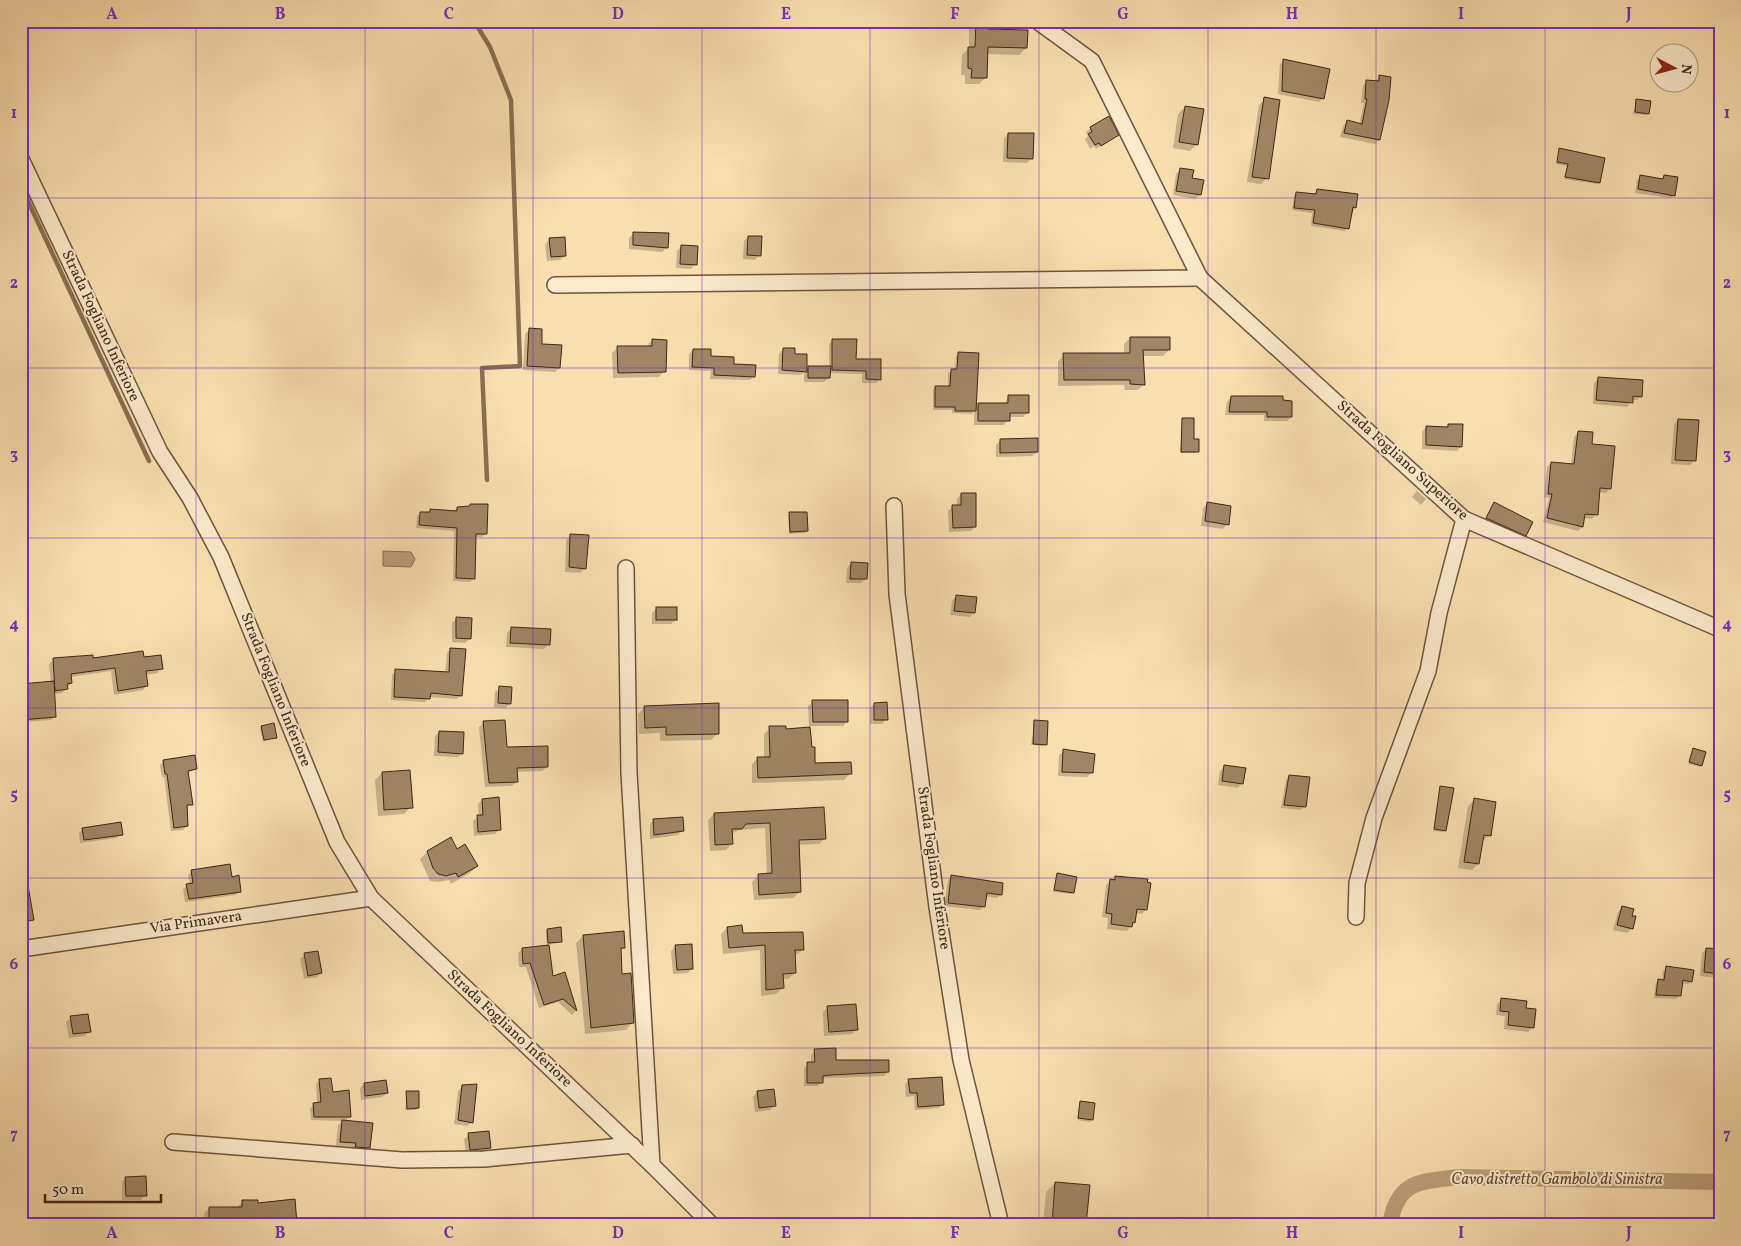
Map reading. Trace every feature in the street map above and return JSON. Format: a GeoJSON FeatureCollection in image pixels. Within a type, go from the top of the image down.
{"type":"FeatureCollection","features":[{"type":"Feature","properties":{"kind":"street"},"geometry":{"type":"LineString","coordinates":[[555,285],[1200,278],[1092,61],[1037,21]]}},
{"type":"Feature","properties":{"kind":"street","name":"Strada Fogliano Inferiore"},"geometry":{"type":"LineString","coordinates":[[21,159],[160,452],[190,498],[221,557],[338,842],[371,898],[652,1164],[712,1225]]}},
{"type":"Feature","properties":{"kind":"street","name":"Strada Fogliano Superiore"},"geometry":{"type":"LineString","coordinates":[[1200,278],[1464,519],[1720,629]]}},
{"type":"Feature","properties":{"kind":"street","name":"Strada Fogliano Inferiore"},"geometry":{"type":"LineString","coordinates":[[894,506],[897,594],[937,907],[961,1060],[1002,1225]]}},
{"type":"Feature","properties":{"kind":"street"},"geometry":{"type":"LineString","coordinates":[[1356,917],[1357,883],[1374,818],[1428,671],[1440,613],[1464,519]]}},
{"type":"Feature","properties":{"kind":"street"},"geometry":{"type":"LineString","coordinates":[[626,568],[630,783],[652,1164]]}},
{"type":"Feature","properties":{"kind":"street","name":"Via Primavera"},"geometry":{"type":"LineString","coordinates":[[21,949],[371,898]]}},
{"type":"Feature","properties":{"kind":"street"},"geometry":{"type":"LineString","coordinates":[[173,1142],[402,1160],[484,1159],[632,1145]]}},
{"type":"Feature","properties":{"kind":"shaded area"},"geometry":{"type":"Polygon","coordinates":[[[383,551],[411,552],[415,559],[411,567],[383,566],[383,551]]]}},
{"type":"Feature","properties":{"kind":"building"},"geometry":{"type":"Polygon","coordinates":[[[976,21],[988,21],[988,29],[1028,30],[1027,48],[988,47],[987,78],[971,78],[972,69],[968,68],[968,47],[975,47],[976,21]]]}},
{"type":"Feature","properties":{"kind":"building"},"geometry":{"type":"Polygon","coordinates":[[[1283,59],[1330,69],[1324,99],[1282,91],[1283,59]]]}},
{"type":"Feature","properties":{"kind":"building"},"geometry":{"type":"Polygon","coordinates":[[[1379,75],[1391,77],[1389,100],[1380,140],[1344,133],[1347,120],[1362,124],[1367,99],[1365,99],[1366,80],[1379,81],[1379,75]]]}},
{"type":"Feature","properties":{"kind":"building"},"geometry":{"type":"Polygon","coordinates":[[[1264,97],[1280,100],[1269,179],[1252,177],[1264,97]]]}},
{"type":"Feature","properties":{"kind":"building"},"geometry":{"type":"Polygon","coordinates":[[[1636,99],[1651,101],[1649,114],[1635,112],[1636,99]]]}},
{"type":"Feature","properties":{"kind":"building"},"geometry":{"type":"Polygon","coordinates":[[[1185,106],[1204,109],[1198,145],[1179,142],[1185,106]]]}},
{"type":"Feature","properties":{"kind":"building"},"geometry":{"type":"Polygon","coordinates":[[[1109,116],[1119,135],[1101,146],[1099,143],[1095,145],[1088,134],[1092,132],[1090,127],[1109,116]]]}},
{"type":"Feature","properties":{"kind":"building"},"geometry":{"type":"Polygon","coordinates":[[[1008,133],[1034,133],[1033,159],[1007,158],[1008,133]]]}},
{"type":"Feature","properties":{"kind":"building"},"geometry":{"type":"Polygon","coordinates":[[[1559,148],[1605,158],[1600,183],[1565,177],[1568,164],[1557,162],[1559,148]]]}},
{"type":"Feature","properties":{"kind":"building"},"geometry":{"type":"Polygon","coordinates":[[[1180,168],[1194,170],[1192,178],[1204,180],[1201,195],[1176,191],[1180,168]]]}},
{"type":"Feature","properties":{"kind":"building"},"geometry":{"type":"Polygon","coordinates":[[[1640,175],[1663,179],[1664,175],[1678,177],[1675,196],[1638,189],[1640,175]]]}},
{"type":"Feature","properties":{"kind":"building"},"geometry":{"type":"Polygon","coordinates":[[[1317,189],[1358,194],[1356,208],[1353,207],[1349,229],[1313,223],[1315,210],[1294,208],[1296,192],[1316,194],[1317,189]]]}},
{"type":"Feature","properties":{"kind":"building"},"geometry":{"type":"Polygon","coordinates":[[[633,232],[669,233],[668,248],[633,245],[633,232]]]}},
{"type":"Feature","properties":{"kind":"building"},"geometry":{"type":"Polygon","coordinates":[[[748,236],[762,236],[761,256],[747,255],[748,236]]]}},
{"type":"Feature","properties":{"kind":"building"},"geometry":{"type":"Polygon","coordinates":[[[565,237],[566,256],[551,257],[549,238],[565,237]]]}},
{"type":"Feature","properties":{"kind":"building"},"geometry":{"type":"Polygon","coordinates":[[[681,245],[698,246],[697,265],[680,264],[681,245]]]}},
{"type":"Feature","properties":{"kind":"building"},"geometry":{"type":"Polygon","coordinates":[[[529,328],[542,329],[542,344],[562,345],[560,368],[527,366],[529,328]]]}},
{"type":"Feature","properties":{"kind":"building"},"geometry":{"type":"Polygon","coordinates":[[[1130,337],[1170,337],[1170,350],[1143,350],[1145,385],[1130,384],[1130,380],[1064,380],[1063,353],[1130,353],[1130,337]]]}},
{"type":"Feature","properties":{"kind":"building"},"geometry":{"type":"Polygon","coordinates":[[[652,339],[667,340],[666,372],[618,373],[617,346],[652,346],[652,339]]]}},
{"type":"Feature","properties":{"kind":"building"},"geometry":{"type":"Polygon","coordinates":[[[832,339],[857,339],[856,359],[881,359],[881,380],[866,379],[866,371],[832,370],[832,339]]]}},
{"type":"Feature","properties":{"kind":"building"},"geometry":{"type":"Polygon","coordinates":[[[783,348],[795,348],[795,354],[807,354],[807,372],[782,370],[783,348]]]}},
{"type":"Feature","properties":{"kind":"building"},"geometry":{"type":"Polygon","coordinates":[[[693,349],[711,349],[711,356],[734,357],[734,364],[756,365],[755,377],[714,375],[714,368],[692,367],[693,349]]]}},
{"type":"Feature","properties":{"kind":"building"},"geometry":{"type":"Polygon","coordinates":[[[958,352],[979,353],[976,411],[955,411],[955,407],[935,407],[935,386],[950,386],[951,369],[957,369],[958,352]]]}},
{"type":"Feature","properties":{"kind":"building"},"geometry":{"type":"Polygon","coordinates":[[[808,366],[831,366],[830,378],[808,378],[808,366]]]}},
{"type":"Feature","properties":{"kind":"building"},"geometry":{"type":"Polygon","coordinates":[[[1598,377],[1643,380],[1642,397],[1633,396],[1633,403],[1596,400],[1598,377]]]}},
{"type":"Feature","properties":{"kind":"building"},"geometry":{"type":"Polygon","coordinates":[[[1008,395],[1029,395],[1029,413],[1010,413],[1010,421],[978,421],[978,403],[1008,403],[1008,395]]]}},
{"type":"Feature","properties":{"kind":"building"},"geometry":{"type":"Polygon","coordinates":[[[1231,396],[1283,396],[1283,400],[1292,401],[1292,417],[1267,417],[1267,412],[1229,412],[1231,396]]]}},
{"type":"Feature","properties":{"kind":"building"},"geometry":{"type":"Polygon","coordinates":[[[1182,418],[1194,418],[1194,439],[1199,439],[1199,452],[1181,452],[1182,418]]]}},
{"type":"Feature","properties":{"kind":"building"},"geometry":{"type":"Polygon","coordinates":[[[1678,419],[1699,420],[1696,461],[1675,460],[1678,419]]]}},
{"type":"Feature","properties":{"kind":"building"},"geometry":{"type":"Polygon","coordinates":[[[1448,424],[1463,424],[1462,447],[1426,445],[1426,426],[1448,427],[1448,424]]]}},
{"type":"Feature","properties":{"kind":"building"},"geometry":{"type":"Polygon","coordinates":[[[1578,431],[1593,432],[1592,444],[1615,446],[1611,489],[1600,488],[1598,515],[1585,514],[1583,527],[1547,518],[1552,494],[1548,494],[1551,462],[1574,464],[1578,431]]]}},
{"type":"Feature","properties":{"kind":"building"},"geometry":{"type":"Polygon","coordinates":[[[1038,438],[1038,452],[1000,453],[1000,439],[1038,438]]]}},
{"type":"Feature","properties":{"kind":"building"},"geometry":{"type":"Polygon","coordinates":[[[961,493],[976,493],[976,527],[953,528],[952,505],[961,505],[961,493]]]}},
{"type":"Feature","properties":{"kind":"building"},"geometry":{"type":"Polygon","coordinates":[[[1207,502],[1231,506],[1229,525],[1205,521],[1207,502]]]}},
{"type":"Feature","properties":{"kind":"building"},"geometry":{"type":"Polygon","coordinates":[[[1494,502],[1533,522],[1526,536],[1486,518],[1494,502]]]}},
{"type":"Feature","properties":{"kind":"building"},"geometry":{"type":"Polygon","coordinates":[[[470,504],[488,504],[487,534],[476,534],[475,579],[456,578],[457,528],[419,525],[420,512],[430,512],[430,509],[457,511],[457,507],[470,506],[470,504]]]}},
{"type":"Feature","properties":{"kind":"building"},"geometry":{"type":"Polygon","coordinates":[[[789,512],[807,512],[808,531],[790,532],[789,512]]]}},
{"type":"Feature","properties":{"kind":"building"},"geometry":{"type":"Polygon","coordinates":[[[570,534],[589,535],[586,569],[569,567],[570,534]]]}},
{"type":"Feature","properties":{"kind":"building"},"geometry":{"type":"Polygon","coordinates":[[[851,562],[868,563],[867,579],[850,579],[851,562]]]}},
{"type":"Feature","properties":{"kind":"building"},"geometry":{"type":"Polygon","coordinates":[[[956,595],[977,597],[975,613],[954,611],[956,595]]]}},
{"type":"Feature","properties":{"kind":"building"},"geometry":{"type":"Polygon","coordinates":[[[656,607],[677,607],[677,620],[656,620],[656,607]]]}},
{"type":"Feature","properties":{"kind":"building"},"geometry":{"type":"Polygon","coordinates":[[[456,617],[472,618],[471,639],[456,638],[456,617]]]}},
{"type":"Feature","properties":{"kind":"building"},"geometry":{"type":"Polygon","coordinates":[[[511,627],[551,629],[550,645],[510,643],[511,627]]]}},
{"type":"Feature","properties":{"kind":"building"},"geometry":{"type":"Polygon","coordinates":[[[450,648],[466,649],[462,696],[431,693],[430,699],[394,697],[395,669],[449,672],[450,648]]]}},
{"type":"Feature","properties":{"kind":"building"},"geometry":{"type":"Polygon","coordinates":[[[143,651],[144,657],[161,655],[163,669],[146,671],[148,686],[118,691],[115,668],[71,674],[72,683],[67,684],[68,689],[55,691],[53,658],[93,655],[93,658],[143,651]]]}},
{"type":"Feature","properties":{"kind":"building"},"geometry":{"type":"Polygon","coordinates":[[[54,681],[56,717],[21,720],[21,684],[54,681]]]}},
{"type":"Feature","properties":{"kind":"building"},"geometry":{"type":"Polygon","coordinates":[[[499,686],[512,687],[511,704],[498,703],[499,686]]]}},
{"type":"Feature","properties":{"kind":"building"},"geometry":{"type":"Polygon","coordinates":[[[812,700],[848,700],[848,722],[813,722],[812,700]]]}},
{"type":"Feature","properties":{"kind":"building"},"geometry":{"type":"Polygon","coordinates":[[[887,702],[888,720],[874,720],[874,703],[887,702]]]}},
{"type":"Feature","properties":{"kind":"building"},"geometry":{"type":"Polygon","coordinates":[[[719,703],[719,734],[666,735],[666,727],[645,728],[644,706],[719,703]]]}},
{"type":"Feature","properties":{"kind":"building"},"geometry":{"type":"Polygon","coordinates":[[[505,720],[507,747],[548,746],[548,767],[517,768],[518,782],[489,783],[483,721],[505,720]]]}},
{"type":"Feature","properties":{"kind":"building"},"geometry":{"type":"Polygon","coordinates":[[[1034,720],[1048,721],[1047,745],[1033,744],[1034,720]]]}},
{"type":"Feature","properties":{"kind":"building"},"geometry":{"type":"Polygon","coordinates":[[[274,723],[277,738],[264,740],[261,726],[274,723]]]}},
{"type":"Feature","properties":{"kind":"building"},"geometry":{"type":"Polygon","coordinates":[[[769,726],[786,726],[786,729],[810,727],[812,747],[815,747],[815,763],[851,762],[852,774],[758,778],[757,757],[770,757],[769,726]]]}},
{"type":"Feature","properties":{"kind":"building"},"geometry":{"type":"Polygon","coordinates":[[[439,731],[464,732],[463,754],[438,752],[439,731]]]}},
{"type":"Feature","properties":{"kind":"building"},"geometry":{"type":"Polygon","coordinates":[[[1693,748],[1706,752],[1702,766],[1689,762],[1693,748]]]}},
{"type":"Feature","properties":{"kind":"building"},"geometry":{"type":"Polygon","coordinates":[[[1063,749],[1095,754],[1093,773],[1062,772],[1063,749]]]}},
{"type":"Feature","properties":{"kind":"building"},"geometry":{"type":"Polygon","coordinates":[[[195,755],[197,769],[188,771],[193,805],[187,805],[188,826],[174,828],[167,774],[165,774],[163,760],[195,755]]]}},
{"type":"Feature","properties":{"kind":"building"},"geometry":{"type":"Polygon","coordinates":[[[1224,765],[1246,768],[1243,784],[1222,781],[1224,765]]]}},
{"type":"Feature","properties":{"kind":"building"},"geometry":{"type":"Polygon","coordinates":[[[410,770],[413,808],[384,810],[382,772],[410,770]]]}},
{"type":"Feature","properties":{"kind":"building"},"geometry":{"type":"Polygon","coordinates":[[[1289,775],[1310,777],[1306,807],[1284,805],[1289,775]]]}},
{"type":"Feature","properties":{"kind":"building"},"geometry":{"type":"Polygon","coordinates":[[[1440,786],[1454,788],[1446,831],[1434,829],[1440,786]]]}},
{"type":"Feature","properties":{"kind":"building"},"geometry":{"type":"Polygon","coordinates":[[[499,797],[501,830],[478,832],[477,815],[483,815],[482,799],[499,797]]]}},
{"type":"Feature","properties":{"kind":"building"},"geometry":{"type":"Polygon","coordinates":[[[1474,798],[1496,802],[1491,836],[1484,835],[1479,864],[1464,862],[1474,798]]]}},
{"type":"Feature","properties":{"kind":"building"},"geometry":{"type":"Polygon","coordinates":[[[824,807],[826,839],[799,840],[801,892],[759,895],[758,874],[772,873],[770,823],[746,824],[742,829],[732,829],[733,844],[715,845],[714,813],[824,807]]]}},
{"type":"Feature","properties":{"kind":"building"},"geometry":{"type":"Polygon","coordinates":[[[683,817],[684,831],[654,835],[653,819],[683,817]]]}},
{"type":"Feature","properties":{"kind":"building"},"geometry":{"type":"Polygon","coordinates":[[[121,822],[123,835],[84,840],[82,828],[121,822]]]}},
{"type":"Feature","properties":{"kind":"building"},"geometry":{"type":"Polygon","coordinates":[[[451,837],[457,849],[465,844],[478,866],[458,877],[456,873],[446,876],[438,874],[433,868],[427,851],[451,837]]]}},
{"type":"Feature","properties":{"kind":"building"},"geometry":{"type":"Polygon","coordinates":[[[230,864],[232,877],[239,875],[241,892],[189,899],[186,884],[193,883],[191,870],[230,864]]]}},
{"type":"Feature","properties":{"kind":"building"},"geometry":{"type":"Polygon","coordinates":[[[1057,873],[1077,877],[1074,893],[1054,890],[1057,873]]]}},
{"type":"Feature","properties":{"kind":"building"},"geometry":{"type":"Polygon","coordinates":[[[951,875],[1003,883],[1002,895],[987,893],[985,907],[948,903],[951,875]]]}},
{"type":"Feature","properties":{"kind":"building"},"geometry":{"type":"Polygon","coordinates":[[[1115,876],[1148,879],[1147,882],[1151,883],[1147,910],[1137,909],[1135,923],[1133,922],[1132,927],[1111,924],[1112,914],[1106,913],[1110,879],[1115,880],[1115,876]]]}},
{"type":"Feature","properties":{"kind":"building"},"geometry":{"type":"Polygon","coordinates":[[[21,886],[28,886],[34,920],[21,922],[21,886]]]}},
{"type":"Feature","properties":{"kind":"building"},"geometry":{"type":"Polygon","coordinates":[[[1622,906],[1634,909],[1632,916],[1636,916],[1633,929],[1617,925],[1622,906]]]}},
{"type":"Feature","properties":{"kind":"building"},"geometry":{"type":"Polygon","coordinates":[[[742,925],[743,933],[803,932],[804,950],[795,950],[796,973],[783,974],[784,988],[766,990],[765,945],[729,948],[727,927],[742,925]]]}},
{"type":"Feature","properties":{"kind":"building"},"geometry":{"type":"Polygon","coordinates":[[[561,927],[562,942],[548,943],[547,929],[561,927]]]}},
{"type":"Feature","properties":{"kind":"building"},"geometry":{"type":"Polygon","coordinates":[[[624,931],[625,948],[621,948],[622,974],[631,973],[634,1023],[591,1028],[583,935],[624,931]]]}},
{"type":"Feature","properties":{"kind":"building"},"geometry":{"type":"Polygon","coordinates":[[[692,944],[693,969],[677,970],[675,945],[692,944]]]}},
{"type":"Feature","properties":{"kind":"building"},"geometry":{"type":"Polygon","coordinates":[[[549,945],[553,976],[565,972],[577,1011],[563,999],[544,1005],[530,963],[523,964],[522,948],[549,945]]]}},
{"type":"Feature","properties":{"kind":"building"},"geometry":{"type":"Polygon","coordinates":[[[1706,948],[1720,949],[1720,974],[1704,972],[1706,948]]]}},
{"type":"Feature","properties":{"kind":"building"},"geometry":{"type":"Polygon","coordinates":[[[318,951],[322,973],[308,976],[304,953],[318,951]]]}},
{"type":"Feature","properties":{"kind":"building"},"geometry":{"type":"Polygon","coordinates":[[[1666,966],[1694,970],[1692,982],[1683,980],[1681,996],[1656,995],[1658,979],[1664,980],[1666,966]]]}},
{"type":"Feature","properties":{"kind":"building"},"geometry":{"type":"Polygon","coordinates":[[[1501,998],[1527,1001],[1526,1008],[1536,1009],[1534,1028],[1508,1025],[1509,1012],[1500,1011],[1501,998]]]}},
{"type":"Feature","properties":{"kind":"building"},"geometry":{"type":"Polygon","coordinates":[[[856,1004],[858,1030],[829,1032],[827,1006],[856,1004]]]}},
{"type":"Feature","properties":{"kind":"building"},"geometry":{"type":"Polygon","coordinates":[[[88,1014],[91,1032],[73,1034],[70,1016],[88,1014]]]}},
{"type":"Feature","properties":{"kind":"building"},"geometry":{"type":"Polygon","coordinates":[[[836,1048],[836,1060],[889,1060],[889,1072],[823,1076],[823,1083],[807,1083],[807,1062],[815,1062],[814,1049],[836,1048]]]}},
{"type":"Feature","properties":{"kind":"building"},"geometry":{"type":"Polygon","coordinates":[[[942,1077],[944,1105],[918,1107],[917,1093],[910,1093],[908,1079],[942,1077]]]}},
{"type":"Feature","properties":{"kind":"building"},"geometry":{"type":"Polygon","coordinates":[[[331,1078],[333,1092],[349,1090],[351,1117],[314,1117],[313,1103],[321,1102],[319,1079],[331,1078]]]}},
{"type":"Feature","properties":{"kind":"building"},"geometry":{"type":"Polygon","coordinates":[[[386,1080],[388,1093],[365,1096],[364,1083],[386,1080]]]}},
{"type":"Feature","properties":{"kind":"building"},"geometry":{"type":"Polygon","coordinates":[[[477,1084],[473,1123],[458,1120],[462,1085],[477,1084]]]}},
{"type":"Feature","properties":{"kind":"building"},"geometry":{"type":"Polygon","coordinates":[[[774,1089],[776,1106],[759,1108],[757,1091],[774,1089]]]}},
{"type":"Feature","properties":{"kind":"building"},"geometry":{"type":"Polygon","coordinates":[[[406,1091],[419,1091],[419,1108],[407,1109],[406,1091]]]}},
{"type":"Feature","properties":{"kind":"building"},"geometry":{"type":"Polygon","coordinates":[[[1080,1101],[1095,1103],[1093,1120],[1078,1118],[1080,1101]]]}},
{"type":"Feature","properties":{"kind":"building"},"geometry":{"type":"Polygon","coordinates":[[[342,1120],[373,1123],[370,1148],[355,1147],[356,1143],[340,1142],[342,1120]]]}},
{"type":"Feature","properties":{"kind":"building"},"geometry":{"type":"Polygon","coordinates":[[[489,1131],[491,1148],[470,1150],[468,1133],[489,1131]]]}},
{"type":"Feature","properties":{"kind":"building"},"geometry":{"type":"Polygon","coordinates":[[[146,1176],[147,1196],[126,1196],[125,1177],[146,1176]]]}},
{"type":"Feature","properties":{"kind":"building"},"geometry":{"type":"Polygon","coordinates":[[[1055,1182],[1090,1185],[1086,1225],[1052,1225],[1055,1182]]]}},
{"type":"Feature","properties":{"kind":"building"},"geometry":{"type":"Polygon","coordinates":[[[295,1199],[297,1224],[209,1225],[209,1207],[242,1207],[242,1200],[258,1200],[258,1203],[295,1199]]]}},
{"type":"Feature","properties":{"kind":"waterway"},"geometry":{"type":"LineString","coordinates":[[474,21],[490,47],[511,100],[520,366],[482,368],[487,480]]}},
{"type":"Feature","properties":{"kind":"waterway"},"geometry":{"type":"LineString","coordinates":[[21,186],[149,461]]}},
{"type":"Feature","properties":{"kind":"waterway","name":"Cavo distretto Gambolò di Sinistra"},"geometry":{"type":"LineString","coordinates":[[1390,1225],[1393,1210],[1398,1199],[1405,1191],[1412,1186],[1433,1180],[1459,1177],[1720,1182]]}}]}
